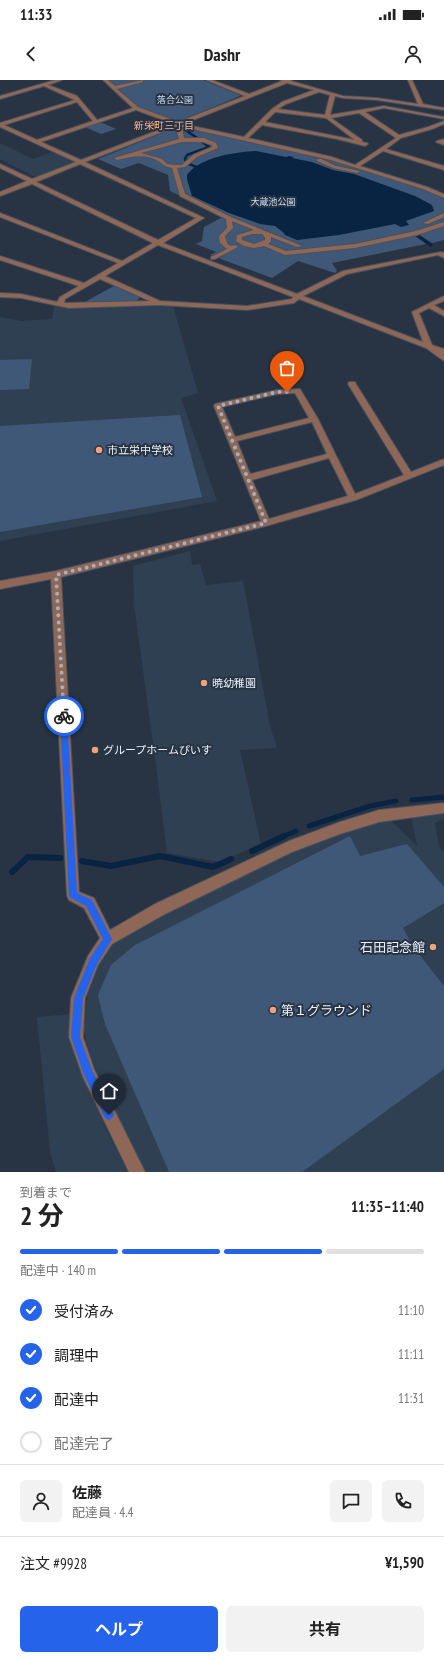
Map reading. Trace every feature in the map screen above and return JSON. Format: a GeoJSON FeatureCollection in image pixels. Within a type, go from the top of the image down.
{"type":"FeatureCollection","features":[{"type":"Feature","properties":{"kind":"street"},"geometry":{"type":"LineString","coordinates":[[0,98],[60,80]]}},
{"type":"Feature","properties":{"kind":"street"},"geometry":{"type":"LineString","coordinates":[[105,80],[136,108],[177,126],[358,169],[425,188],[444,196]]}},
{"type":"Feature","properties":{"kind":"street"},"geometry":{"type":"LineString","coordinates":[[114,88],[141,81],[140,80]]}},
{"type":"Feature","properties":{"kind":"street"},"geometry":{"type":"LineString","coordinates":[[208,80],[249,96]]}},
{"type":"Feature","properties":{"kind":"street"},"geometry":{"type":"LineString","coordinates":[[0,194],[177,126],[286,80],[343,97],[377,99],[444,109]]}},
{"type":"Feature","properties":{"kind":"street"},"geometry":{"type":"LineString","coordinates":[[410,80],[420,106]]}},
{"type":"Feature","properties":{"kind":"street"},"geometry":{"type":"LineString","coordinates":[[44,85],[75,97],[96,122]]}},
{"type":"Feature","properties":{"kind":"street"},"geometry":{"type":"LineString","coordinates":[[245,139],[274,110],[284,103],[320,90]]}},
{"type":"Feature","properties":{"kind":"street"},"geometry":{"type":"LineString","coordinates":[[327,117],[333,94]]}},
{"type":"Feature","properties":{"kind":"street"},"geometry":{"type":"LineString","coordinates":[[0,125],[78,100]]}},
{"type":"Feature","properties":{"kind":"street"},"geometry":{"type":"LineString","coordinates":[[274,110],[327,117],[384,107],[444,118]]}},
{"type":"Feature","properties":{"kind":"street"},"geometry":{"type":"LineString","coordinates":[[36,142],[136,108]]}},
{"type":"Feature","properties":{"kind":"street"},"geometry":{"type":"LineString","coordinates":[[360,111],[398,137]]}},
{"type":"Feature","properties":{"kind":"street"},"geometry":{"type":"LineString","coordinates":[[327,117],[365,144],[380,151],[444,168]]}},
{"type":"Feature","properties":{"kind":"street"},"geometry":{"type":"LineString","coordinates":[[358,169],[399,138],[398,137],[430,128],[444,122]]}},
{"type":"Feature","properties":{"kind":"street"},"geometry":{"type":"LineString","coordinates":[[261,123],[330,135],[365,144]]}},
{"type":"Feature","properties":{"kind":"street"},"geometry":{"type":"LineString","coordinates":[[0,125],[201,218],[62,298],[60,304]]}},
{"type":"Feature","properties":{"kind":"street"},"geometry":{"type":"LineString","coordinates":[[177,126],[245,139],[332,159],[424,191],[444,202]]}},
{"type":"Feature","properties":{"kind":"street"},"geometry":{"type":"LineString","coordinates":[[177,126],[182,140]]}},
{"type":"Feature","properties":{"kind":"street"},"geometry":{"type":"LineString","coordinates":[[117,158],[133,155],[138,154],[154,157],[165,165],[174,167],[183,166],[195,156],[215,148],[214,144],[209,141],[182,140],[140,150],[133,155]]}},
{"type":"Feature","properties":{"kind":"street"},"geometry":{"type":"LineString","coordinates":[[0,166],[158,243],[444,352]]}},
{"type":"Feature","properties":{"kind":"street"},"geometry":{"type":"LineString","coordinates":[[174,167],[182,195],[229,218],[299,246]]}},
{"type":"Feature","properties":{"kind":"street"},"geometry":{"type":"LineString","coordinates":[[0,215],[122,263]]}},
{"type":"Feature","properties":{"kind":"street"},"geometry":{"type":"LineString","coordinates":[[285,253],[299,246],[348,241],[390,233],[419,226],[444,216]]}},
{"type":"Feature","properties":{"kind":"street"},"geometry":{"type":"LineString","coordinates":[[229,218],[230,228],[222,236],[222,241],[226,246],[232,249]]}},
{"type":"Feature","properties":{"kind":"street"},"geometry":{"type":"LineString","coordinates":[[264,232],[242,234],[238,239],[243,244],[253,246],[264,244],[285,253],[354,246],[417,233],[444,224]]}},
{"type":"Feature","properties":{"kind":"street"},"geometry":{"type":"LineString","coordinates":[[264,232],[269,239],[264,244]]}},
{"type":"Feature","properties":{"kind":"street"},"geometry":{"type":"LineString","coordinates":[[213,258],[243,244]]}},
{"type":"Feature","properties":{"kind":"street"},"geometry":{"type":"LineString","coordinates":[[0,295],[21,296],[69,306],[159,303],[247,308],[294,301],[297,296],[345,272],[439,253],[444,256]]}},
{"type":"Feature","properties":{"kind":"street"},"geometry":{"type":"LineString","coordinates":[[0,258],[84,285]]}},
{"type":"Feature","properties":{"kind":"street"},"geometry":{"type":"LineString","coordinates":[[100,276],[159,303]]}},
{"type":"Feature","properties":{"kind":"street"},"geometry":{"type":"LineString","coordinates":[[444,298],[415,312],[429,347],[444,359]]}},
{"type":"Feature","properties":{"kind":"street"},"geometry":{"type":"LineString","coordinates":[[430,306],[444,314]]}},
{"type":"Feature","properties":{"kind":"street"},"geometry":{"type":"LineString","coordinates":[[352,384],[409,476]]}},
{"type":"Feature","properties":{"kind":"street"},"geometry":{"type":"LineString","coordinates":[[266,523],[218,406],[277,392],[297,391],[314,419],[353,498]]}},
{"type":"Feature","properties":{"kind":"street"},"geometry":{"type":"LineString","coordinates":[[232,440],[314,419]]}},
{"type":"Feature","properties":{"kind":"street"},"geometry":{"type":"LineString","coordinates":[[248,478],[332,455]]}},
{"type":"Feature","properties":{"kind":"street"},"geometry":{"type":"LineString","coordinates":[[0,585],[56,575],[266,523],[353,498],[444,462]]}},
{"type":"Feature","properties":{"kind":"street"},"geometry":{"type":"LineString","coordinates":[[56,575],[74,896],[89,903],[108,939]]}},
{"type":"Feature","properties":{"kind":"street"},"geometry":{"type":"LineString","coordinates":[[137,1172],[88,1072],[76,1037],[78,998],[94,961],[108,939],[160,909],[289,847],[340,828],[379,816],[444,808]]}},
{"type":"Feature","properties":{"kind":"shaded area"},"geometry":{"type":"Polygon","coordinates":[[[0,143],[33,159],[52,152],[72,161],[71,163],[38,176],[33,176],[0,159],[0,143]]]}},
{"type":"Feature","properties":{"kind":"shaded area"},"geometry":{"type":"Polygon","coordinates":[[[256,151],[286,157],[294,157],[292,158],[312,162],[333,170],[354,174],[415,196],[432,205],[434,211],[406,221],[409,225],[401,227],[395,224],[339,235],[297,240],[285,235],[275,226],[260,224],[229,213],[192,196],[187,175],[200,164],[228,154],[256,151]]]}},
{"type":"Feature","properties":{"kind":"shaded area","name":"市立栄中学校"},"geometry":{"type":"Polygon","coordinates":[[[54,306],[67,308],[173,306],[198,393],[181,398],[217,501],[0,541],[0,317],[22,321],[52,319],[54,306]]]}},
{"type":"Feature","properties":{"kind":"shaded area","name":"暁幼稚園"},"geometry":{"type":"Polygon","coordinates":[[[190,551],[192,565],[200,564],[206,585],[243,581],[270,726],[277,748],[240,750],[261,844],[220,862],[167,853],[134,604],[133,566],[190,551]]]}},
{"type":"Feature","properties":{"kind":"shaded area","name":"第１グラウンド"},"geometry":{"type":"Polygon","coordinates":[[[444,811],[444,819],[435,823],[439,847],[444,852],[444,1172],[146,1172],[130,1144],[90,1056],[84,1030],[88,989],[100,963],[114,943],[182,905],[263,866],[311,844],[381,820],[390,820],[417,846],[411,815],[444,811]]]}},
{"type":"Feature","properties":{"kind":"shaded area"},"geometry":{"type":"Polygon","coordinates":[[[72,1014],[70,1037],[76,1059],[107,1131],[128,1172],[56,1172],[50,1152],[37,1017],[72,1014]]]}},
{"type":"Feature","properties":{"kind":"green space","name":"落合公園"},"geometry":{"type":"Polygon","coordinates":[[[108,80],[203,80],[240,96],[179,121],[172,120],[138,107],[108,80]]]}},
{"type":"Feature","properties":{"kind":"green space"},"geometry":{"type":"Polygon","coordinates":[[[100,122],[116,129],[101,134],[85,127],[100,122]]]}},
{"type":"Feature","properties":{"kind":"green space","name":"大蔵池公園"},"geometry":{"type":"Polygon","coordinates":[[[177,127],[183,127],[328,159],[423,189],[444,199],[444,240],[432,243],[418,234],[414,235],[426,244],[332,263],[337,271],[335,273],[298,261],[272,278],[210,255],[216,252],[196,244],[202,241],[204,227],[221,218],[220,215],[170,191],[168,175],[139,163],[121,169],[98,159],[177,127]]]}},
{"type":"Feature","properties":{"kind":"green space"},"geometry":{"type":"Polygon","coordinates":[[[114,286],[140,297],[136,302],[83,303],[114,286]]]}},
{"type":"Feature","properties":{"kind":"green space"},"geometry":{"type":"Polygon","coordinates":[[[32,359],[29,389],[0,390],[0,360],[32,359]]]}},
{"type":"Feature","properties":{"kind":"green space"},"geometry":{"type":"Polygon","coordinates":[[[180,415],[202,497],[0,532],[0,426],[180,415]]]}},
{"type":"Feature","properties":{"kind":"green space","name":"第１グラウンド"},"geometry":{"type":"Polygon","coordinates":[[[350,836],[360,856],[407,844],[444,887],[444,903],[403,928],[411,944],[444,986],[444,1069],[302,1172],[169,1172],[105,1024],[98,995],[111,965],[135,945],[350,836]]]}},
{"type":"Feature","properties":{"kind":"waterway"},"geometry":{"type":"LineString","coordinates":[[188,132],[199,139]]}},
{"type":"Feature","properties":{"kind":"waterway"},"geometry":{"type":"LineString","coordinates":[[186,162],[185,159],[187,155],[209,147],[201,141]]}},
{"type":"Feature","properties":{"kind":"waterway"},"geometry":{"type":"LineString","coordinates":[[189,164],[199,168]]}},
{"type":"Feature","properties":{"kind":"waterway"},"geometry":{"type":"LineString","coordinates":[[418,236],[431,245]]}},
{"type":"Feature","properties":{"kind":"waterway"},"geometry":{"type":"LineString","coordinates":[[412,800],[444,797]]}},
{"type":"Feature","properties":{"kind":"waterway"},"geometry":{"type":"LineString","coordinates":[[309,826],[370,806],[396,801]]}},
{"type":"Feature","properties":{"kind":"waterway"},"geometry":{"type":"LineString","coordinates":[[282,837],[296,831]]}},
{"type":"Feature","properties":{"kind":"waterway"},"geometry":{"type":"LineString","coordinates":[[252,851],[284,836]]}},
{"type":"Feature","properties":{"kind":"waterway"},"geometry":{"type":"LineString","coordinates":[[82,861],[111,866],[160,856],[213,867],[231,859]]}},
{"type":"Feature","properties":{"kind":"waterway"},"geometry":{"type":"LineString","coordinates":[[12,872],[28,857],[60,858]]}},
{"type":"Feature","properties":{"kind":"way so far"},"geometry":{"type":"LineString","coordinates":[[64,716],[56,575],[266,523],[218,406],[277,392],[287,392]]}},
{"type":"Feature","properties":{"kind":"place","name":"市立栄中学校"},"geometry":{"type":"Point","coordinates":[99,450]}},
{"type":"Feature","properties":{"kind":"place","name":"暁幼稚園"},"geometry":{"type":"Point","coordinates":[204,683]}},
{"type":"Feature","properties":{"kind":"place","name":"グループホームぴいす"},"geometry":{"type":"Point","coordinates":[95,750]}},
{"type":"Feature","properties":{"kind":"place","name":"石田記念館"},"geometry":{"type":"Point","coordinates":[433,947]}},
{"type":"Feature","properties":{"kind":"place","name":"第１グラウンド"},"geometry":{"type":"Point","coordinates":[273,1010]}},
{"type":"Feature","properties":{"kind":"district","name":"新栄町三丁目"},"geometry":{"type":"Point","coordinates":[164,125]}},
{"type":"Feature","properties":{"kind":"route"},"geometry":{"type":"LineString","coordinates":[[64,716],[74,896],[89,903],[108,939],[94,961],[78,998],[76,1037],[88,1072],[109,1115]]}}]}
